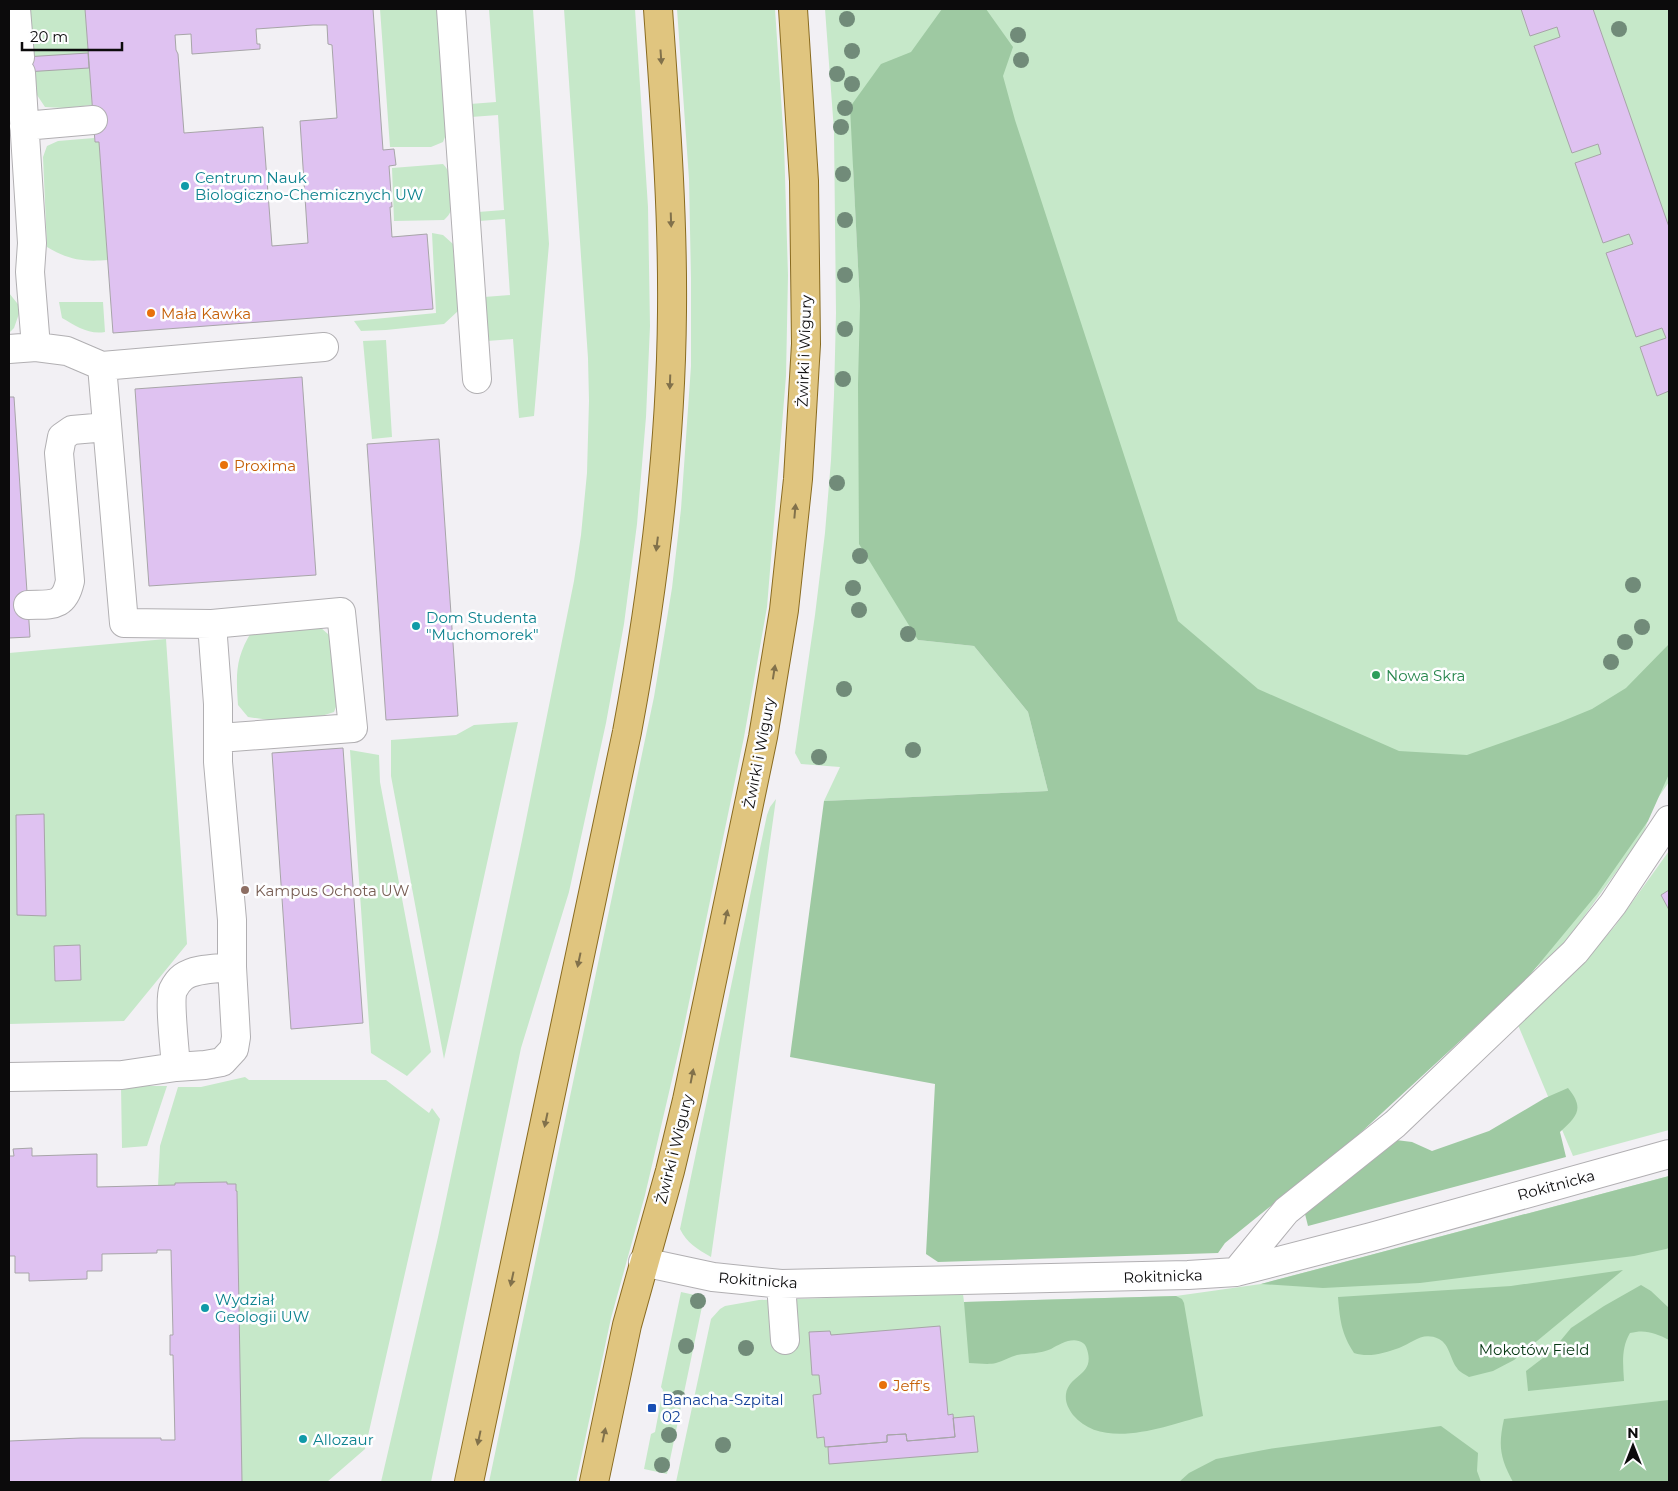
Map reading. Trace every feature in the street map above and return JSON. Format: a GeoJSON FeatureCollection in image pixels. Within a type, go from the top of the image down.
{"type":"FeatureCollection","features":[{"type":"Feature","properties":{"kind":"main road"},"geometry":{"type":"LineString","coordinates":[[470,1482],[626,732],[643,644],[655,561],[667,438],[672,310],[668,149],[658,9]]}},
{"type":"Feature","properties":{"kind":"main road","name":"Żwirki i Wigury"},"geometry":{"type":"LineString","coordinates":[[594,1482],[627,1324],[688,1100],[763,737],[778,651],[790,561],[801,438],[806,310],[804,190],[793,9]]}},
{"type":"Feature","properties":{"kind":"street"},"geometry":{"type":"LineString","coordinates":[[16,9],[32,243],[19,273],[36,347]]}},
{"type":"Feature","properties":{"kind":"street"},"geometry":{"type":"LineString","coordinates":[[451,9],[477,379]]}},
{"type":"Feature","properties":{"kind":"street"},"geometry":{"type":"LineString","coordinates":[[24,126],[93,120]]}},
{"type":"Feature","properties":{"kind":"street"},"geometry":{"type":"LineString","coordinates":[[9,349],[36,347],[67,351],[102,366],[324,347]]}},
{"type":"Feature","properties":{"kind":"street"},"geometry":{"type":"LineString","coordinates":[[102,366],[124,623],[212,624],[341,612],[353,728],[219,738]]}},
{"type":"Feature","properties":{"kind":"street"},"geometry":{"type":"LineString","coordinates":[[28,605],[56,604],[68,592],[70,581],[59,453],[62,438],[72,430],[107,428]]}},
{"type":"Feature","properties":{"kind":"street"},"geometry":{"type":"LineString","coordinates":[[9,1077],[122,1076],[222,1062],[234,1049],[236,1037],[232,967],[232,920],[218,762],[219,738],[212,624]]}},
{"type":"Feature","properties":{"kind":"street"},"geometry":{"type":"LineString","coordinates":[[1236,1272],[1286,1211],[1395,1124],[1575,952],[1613,904],[1669,820]]}},
{"type":"Feature","properties":{"kind":"street"},"geometry":{"type":"LineString","coordinates":[[176,1067],[172,1004],[174,988],[182,977],[193,973],[232,967]]}},
{"type":"Feature","properties":{"kind":"street","name":"Rokitnicka"},"geometry":{"type":"LineString","coordinates":[[643,1262],[713,1277],[781,1284],[1169,1276],[1236,1272],[1371,1237],[1669,1154]]}},
{"type":"Feature","properties":{"kind":"street"},"geometry":{"type":"LineString","coordinates":[[781,1284],[785,1340]]}},
{"type":"Feature","properties":{"kind":"green space"},"geometry":{"type":"Polygon","coordinates":[[[30,9],[85,9],[92,105],[65,108],[45,107],[37,95],[30,9]]]}},
{"type":"Feature","properties":{"kind":"green space"},"geometry":{"type":"Polygon","coordinates":[[[380,9],[438,9],[447,132],[443,142],[431,147],[390,147],[380,9]]]}},
{"type":"Feature","properties":{"kind":"green space"},"geometry":{"type":"Polygon","coordinates":[[[489,9],[533,9],[549,244],[534,416],[519,418],[513,339],[487,341],[484,297],[510,295],[505,219],[479,221],[478,212],[504,210],[498,115],[471,117],[470,104],[496,102],[489,9]]]}},
{"type":"Feature","properties":{"kind":"green space"},"geometry":{"type":"Polygon","coordinates":[[[564,9],[635,9],[648,207],[650,326],[646,417],[637,524],[624,624],[606,723],[569,892],[521,1048],[431,1482],[381,1482],[438,1237],[522,840],[574,581],[581,535],[587,473],[588,358],[564,9]]]}},
{"type":"Feature","properties":{"kind":"green space"},"geometry":{"type":"Polygon","coordinates":[[[677,9],[775,9],[784,143],[788,275],[786,376],[767,607],[744,737],[681,1041],[645,1195],[611,1318],[576,1482],[489,1482],[654,697],[672,588],[681,509],[691,366],[689,179],[677,9]]]}},
{"type":"Feature","properties":{"kind":"green space","name":"Nowa Skra"},"geometry":{"type":"Polygon","coordinates":[[[825,9],[1669,9],[1669,782],[1653,805],[1643,835],[1567,940],[1526,975],[1469,1033],[853,165],[860,306],[918,640],[974,646],[1028,712],[1048,791],[824,801],[840,767],[801,764],[795,753],[825,533],[834,395],[836,313],[834,131],[825,9]]]}},
{"type":"Feature","properties":{"kind":"green space"},"geometry":{"type":"Polygon","coordinates":[[[942,9],[986,9],[1013,47],[1003,76],[1015,120],[1178,621],[1258,689],[1399,751],[1467,755],[1592,709],[1626,688],[1669,644],[1669,774],[1648,821],[1597,894],[1524,982],[1357,1136],[1225,1243],[1218,1253],[938,1262],[926,1254],[935,1084],[790,1057],[824,801],[1048,791],[1028,712],[974,646],[918,640],[859,544],[858,384],[860,306],[850,107],[881,64],[911,52],[942,9]]]}},
{"type":"Feature","properties":{"kind":"green space"},"geometry":{"type":"Polygon","coordinates":[[[94,138],[95,142],[99,142],[108,260],[91,261],[62,255],[47,247],[43,157],[47,146],[58,141],[94,138]]]}},
{"type":"Feature","properties":{"kind":"green space"},"geometry":{"type":"Polygon","coordinates":[[[443,164],[452,180],[454,192],[453,205],[447,217],[444,220],[394,221],[392,168],[443,164]]]}},
{"type":"Feature","properties":{"kind":"green space"},"geometry":{"type":"Polygon","coordinates":[[[432,233],[443,235],[453,244],[458,311],[444,324],[361,331],[354,321],[436,313],[432,233]]]}},
{"type":"Feature","properties":{"kind":"green space"},"geometry":{"type":"Polygon","coordinates":[[[9,293],[21,308],[14,328],[9,333],[9,293]]]}},
{"type":"Feature","properties":{"kind":"green space"},"geometry":{"type":"Polygon","coordinates":[[[59,302],[103,302],[105,332],[88,331],[62,318],[59,302]]]}},
{"type":"Feature","properties":{"kind":"green space"},"geometry":{"type":"Polygon","coordinates":[[[386,340],[392,437],[372,439],[363,341],[386,340]]]}},
{"type":"Feature","properties":{"kind":"green space"},"geometry":{"type":"Polygon","coordinates":[[[320,627],[329,635],[343,673],[341,694],[334,712],[309,720],[276,721],[248,717],[238,705],[237,676],[242,650],[252,631],[320,627]]]}},
{"type":"Feature","properties":{"kind":"green space"},"geometry":{"type":"Polygon","coordinates":[[[166,639],[187,944],[124,1021],[9,1024],[9,653],[166,639]]]}},
{"type":"Feature","properties":{"kind":"green space"},"geometry":{"type":"Polygon","coordinates":[[[518,722],[444,1059],[391,776],[391,740],[456,735],[474,725],[518,722]]]}},
{"type":"Feature","properties":{"kind":"green space"},"geometry":{"type":"Polygon","coordinates":[[[350,750],[379,755],[380,782],[431,1052],[407,1076],[371,1053],[350,750]]]}},
{"type":"Feature","properties":{"kind":"green space"},"geometry":{"type":"Polygon","coordinates":[[[776,799],[711,1257],[693,1245],[680,1229],[767,815],[776,799]]]}},
{"type":"Feature","properties":{"kind":"green space"},"geometry":{"type":"Polygon","coordinates":[[[1669,851],[1669,1130],[1573,1156],[1518,1025],[1577,970],[1615,926],[1669,851]]]}},
{"type":"Feature","properties":{"kind":"green space"},"geometry":{"type":"Polygon","coordinates":[[[245,1077],[249,1080],[386,1080],[429,1113],[432,1108],[440,1119],[365,1449],[327,1482],[242,1482],[237,1192],[226,1182],[175,1183],[175,1185],[158,1186],[160,1146],[178,1087],[201,1087],[245,1077]]]}},
{"type":"Feature","properties":{"kind":"green space"},"geometry":{"type":"Polygon","coordinates":[[[121,1086],[167,1086],[147,1146],[122,1148],[121,1086]]]}},
{"type":"Feature","properties":{"kind":"green space"},"geometry":{"type":"Polygon","coordinates":[[[1568,1088],[1576,1101],[1577,1112],[1560,1132],[1566,1157],[1308,1226],[1303,1206],[1396,1140],[1412,1142],[1432,1151],[1489,1131],[1545,1098],[1568,1088]]]}},
{"type":"Feature","properties":{"kind":"green space","name":"Mokotów Field"},"geometry":{"type":"Polygon","coordinates":[[[1669,1176],[1669,1482],[676,1482],[711,1319],[725,1306],[759,1300],[963,1294],[964,1302],[1176,1296],[1261,1284],[1669,1176]]]}},
{"type":"Feature","properties":{"kind":"green space"},"geometry":{"type":"Polygon","coordinates":[[[1669,1176],[1669,1248],[1666,1249],[1634,1256],[1420,1283],[1323,1288],[1261,1284],[1669,1176]]]}},
{"type":"Feature","properties":{"kind":"green space"},"geometry":{"type":"Polygon","coordinates":[[[1623,1270],[1514,1360],[1493,1371],[1469,1377],[1458,1369],[1443,1342],[1433,1337],[1423,1337],[1383,1353],[1365,1355],[1354,1353],[1346,1339],[1341,1320],[1338,1297],[1511,1286],[1623,1270]]]}},
{"type":"Feature","properties":{"kind":"green space"},"geometry":{"type":"Polygon","coordinates":[[[1641,1285],[1651,1291],[1669,1308],[1669,1340],[1650,1332],[1630,1333],[1624,1350],[1624,1381],[1528,1391],[1526,1371],[1552,1351],[1571,1328],[1641,1285]]]}},
{"type":"Feature","properties":{"kind":"green space"},"geometry":{"type":"Polygon","coordinates":[[[681,1292],[704,1297],[667,1474],[644,1469],[651,1434],[655,1432],[663,1390],[661,1387],[681,1292]]]}},
{"type":"Feature","properties":{"kind":"green space"},"geometry":{"type":"Polygon","coordinates":[[[1176,1296],[1182,1299],[1184,1303],[1203,1416],[1154,1430],[1135,1433],[1101,1432],[1086,1426],[1073,1415],[1066,1400],[1068,1388],[1084,1371],[1089,1361],[1084,1344],[1075,1340],[1047,1351],[1017,1355],[996,1363],[969,1363],[964,1302],[1176,1296]]]}},
{"type":"Feature","properties":{"kind":"green space"},"geometry":{"type":"Polygon","coordinates":[[[1669,1400],[1669,1482],[1513,1482],[1505,1466],[1501,1452],[1504,1419],[1669,1400]]]}},
{"type":"Feature","properties":{"kind":"green space"},"geometry":{"type":"Polygon","coordinates":[[[1441,1426],[1478,1453],[1477,1471],[1481,1482],[1179,1482],[1189,1473],[1216,1459],[1269,1449],[1441,1426]]]}},
{"type":"Feature","properties":{"kind":"building","name":"Centrum Nauk Biologiczno-Chemicznych UW"},"geometry":{"type":"Polygon","coordinates":[[[85,9],[373,9],[383,150],[394,149],[396,165],[389,166],[392,237],[427,234],[433,309],[113,333],[99,142],[95,142],[85,9]],[[327,25],[256,29],[257,44],[260,44],[260,49],[192,54],[191,34],[175,35],[184,133],[263,127],[272,246],[308,243],[300,121],[337,118],[332,45],[328,44],[327,25]]]}},
{"type":"Feature","properties":{"kind":"building"},"geometry":{"type":"Polygon","coordinates":[[[1521,9],[1593,9],[1669,227],[1669,391],[1657,396],[1640,347],[1666,338],[1662,328],[1636,337],[1606,253],[1633,244],[1629,234],[1603,243],[1575,163],[1601,154],[1598,144],[1572,153],[1534,46],[1560,37],[1557,27],[1530,36],[1521,9]]]}},
{"type":"Feature","properties":{"kind":"building"},"geometry":{"type":"Polygon","coordinates":[[[88,53],[89,68],[9,73],[9,58],[88,53]]]}},
{"type":"Feature","properties":{"kind":"building","name":"Proxima"},"geometry":{"type":"Polygon","coordinates":[[[302,377],[316,575],[149,586],[135,389],[302,377]]]}},
{"type":"Feature","properties":{"kind":"building"},"geometry":{"type":"Polygon","coordinates":[[[9,397],[14,397],[30,637],[9,638],[9,397]]]}},
{"type":"Feature","properties":{"kind":"building","name":"Dom Studenta \"Muchomorek\""},"geometry":{"type":"Polygon","coordinates":[[[439,439],[458,716],[386,720],[367,444],[439,439]]]}},
{"type":"Feature","properties":{"kind":"building"},"geometry":{"type":"Polygon","coordinates":[[[343,748],[363,1023],[291,1029],[272,753],[343,748]]]}},
{"type":"Feature","properties":{"kind":"building"},"geometry":{"type":"Polygon","coordinates":[[[44,814],[46,916],[17,915],[16,815],[44,814]]]}},
{"type":"Feature","properties":{"kind":"building"},"geometry":{"type":"Polygon","coordinates":[[[1669,890],[1669,910],[1661,895],[1669,890]]]}},
{"type":"Feature","properties":{"kind":"building"},"geometry":{"type":"Polygon","coordinates":[[[80,945],[81,980],[55,981],[54,946],[80,945]]]}},
{"type":"Feature","properties":{"kind":"building","name":"Wydział Geologii UW"},"geometry":{"type":"Polygon","coordinates":[[[32,1148],[32,1156],[97,1154],[97,1187],[175,1185],[175,1183],[227,1182],[227,1184],[236,1184],[242,1482],[9,1482],[9,1441],[81,1438],[161,1438],[161,1440],[175,1440],[173,1355],[170,1355],[170,1335],[173,1335],[171,1250],[157,1250],[157,1253],[102,1254],[102,1271],[87,1271],[87,1279],[29,1281],[29,1273],[15,1273],[15,1256],[9,1256],[9,1156],[14,1156],[13,1149],[32,1148]]]}},
{"type":"Feature","properties":{"kind":"building","name":"Jeff's"},"geometry":{"type":"Polygon","coordinates":[[[940,1326],[948,1415],[953,1414],[955,1437],[907,1441],[906,1434],[887,1435],[887,1442],[825,1447],[824,1437],[817,1438],[813,1395],[821,1394],[819,1375],[812,1375],[809,1332],[830,1331],[831,1335],[940,1326]]]}},
{"type":"Feature","properties":{"kind":"building"},"geometry":{"type":"Polygon","coordinates":[[[974,1416],[978,1452],[829,1464],[828,1447],[887,1442],[887,1435],[906,1434],[907,1441],[955,1437],[953,1418],[974,1416]]]}},
{"type":"Feature","properties":{"kind":"place","name":"Centrum Nauk Biologiczno-Chemicznych UW"},"geometry":{"type":"Point","coordinates":[185,186]}},
{"type":"Feature","properties":{"kind":"place","name":"Mała Kawka"},"geometry":{"type":"Point","coordinates":[151,313]}},
{"type":"Feature","properties":{"kind":"place","name":"Proxima"},"geometry":{"type":"Point","coordinates":[224,465]}},
{"type":"Feature","properties":{"kind":"place","name":"Dom Studenta \"Muchomorek\""},"geometry":{"type":"Point","coordinates":[416,626]}},
{"type":"Feature","properties":{"kind":"place","name":"Nowa Skra"},"geometry":{"type":"Point","coordinates":[1376,675]}},
{"type":"Feature","properties":{"kind":"place","name":"Kampus Ochota UW"},"geometry":{"type":"Point","coordinates":[245,890]}},
{"type":"Feature","properties":{"kind":"place","name":"Wydział Geologii UW"},"geometry":{"type":"Point","coordinates":[205,1308]}},
{"type":"Feature","properties":{"kind":"place","name":"Jeff's"},"geometry":{"type":"Point","coordinates":[883,1385]}},
{"type":"Feature","properties":{"kind":"place","name":"Banacha-Szpital 02"},"geometry":{"type":"Point","coordinates":[652,1408]}},
{"type":"Feature","properties":{"kind":"place","name":"Allozaur"},"geometry":{"type":"Point","coordinates":[303,1439]}}]}
